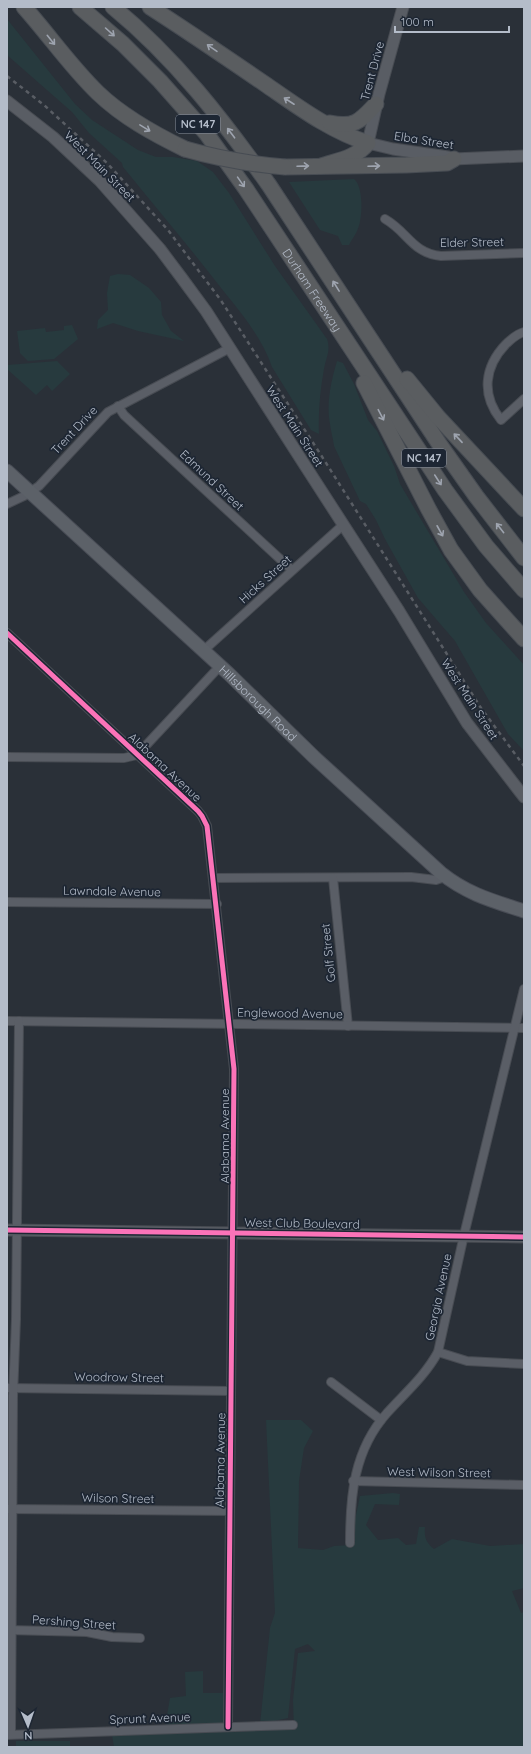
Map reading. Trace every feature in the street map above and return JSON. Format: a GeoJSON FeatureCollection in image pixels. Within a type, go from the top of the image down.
{"type":"FeatureCollection","features":[{"type":"Feature","properties":{"kind":"highway"},"geometry":{"type":"LineString","coordinates":[[24,7],[61,52],[99,94],[141,126],[185,149],[215,158],[248,164],[285,167],[420,165],[447,163],[454,159]]}},
{"type":"Feature","properties":{"kind":"highway","name":"Durham Freeway"},"geometry":{"type":"LineString","coordinates":[[80,7],[109,30],[160,81],[206,133],[246,189],[457,507],[486,546],[524,590]]}},
{"type":"Feature","properties":{"kind":"highway","name":"Durham Freeway"},"geometry":{"type":"LineString","coordinates":[[114,7],[164,54],[194,86],[222,120],[269,185],[476,496],[524,558]]}},
{"type":"Feature","properties":{"kind":"highway"},"geometry":{"type":"LineString","coordinates":[[150,7],[190,32],[288,101],[345,134],[368,143],[354,156],[322,166]]}},
{"type":"Feature","properties":{"kind":"highway"},"geometry":{"type":"LineString","coordinates":[[322,121],[348,126],[359,121],[376,104]]}},
{"type":"Feature","properties":{"kind":"highway"},"geometry":{"type":"LineString","coordinates":[[332,318],[338,335],[447,544],[480,590],[524,638]]}},
{"type":"Feature","properties":{"kind":"highway"},"geometry":{"type":"LineString","coordinates":[[357,319],[381,342],[405,376],[438,417],[524,509]]}},
{"type":"Feature","properties":{"kind":"main road","name":"Trent Drive"},"geometry":{"type":"LineString","coordinates":[[368,143],[375,118],[376,104],[404,7]]}},
{"type":"Feature","properties":{"kind":"main road","name":"West Main Street"},"geometry":{"type":"LineString","coordinates":[[7,101],[53,137],[79,161],[119,202],[177,271],[206,311],[230,348],[399,611],[468,723],[524,797]]}},
{"type":"Feature","properties":{"kind":"main road","name":"Elba Street"},"geometry":{"type":"LineString","coordinates":[[368,143],[393,149],[454,159],[524,156]]}},
{"type":"Feature","properties":{"kind":"main road","name":"Hillsborough Road"},"geometry":{"type":"LineString","coordinates":[[7,471],[220,666],[308,752],[443,875],[457,886],[470,893],[524,911]]}},
{"type":"Feature","properties":{"kind":"main road","name":"West Club Boulevard"},"geometry":{"type":"LineString","coordinates":[[12,1230],[524,1237]]}},
{"type":"Feature","properties":{"kind":"street","name":"Elder Street"},"geometry":{"type":"LineString","coordinates":[[385,219],[396,226],[416,247],[429,254],[441,256],[524,253]]}},
{"type":"Feature","properties":{"kind":"street"},"geometry":{"type":"LineString","coordinates":[[524,332],[514,336],[494,359],[489,372],[487,385],[489,399],[494,411],[502,420],[524,399]]}},
{"type":"Feature","properties":{"kind":"street","name":"Trent Drive"},"geometry":{"type":"LineString","coordinates":[[7,504],[39,486],[108,412],[230,348]]}},
{"type":"Feature","properties":{"kind":"street","name":"Edmund Street"},"geometry":{"type":"LineString","coordinates":[[118,406],[130,420],[292,570]]}},
{"type":"Feature","properties":{"kind":"street","name":"Hicks Street"},"geometry":{"type":"LineString","coordinates":[[203,651],[343,525]]}},
{"type":"Feature","properties":{"kind":"street","name":"Alabama Avenue"},"geometry":{"type":"LineString","coordinates":[[7,633],[202,816],[210,837],[234,1069],[228,1727]]}},
{"type":"Feature","properties":{"kind":"street"},"geometry":{"type":"LineString","coordinates":[[7,757],[124,758],[137,755],[220,666]]}},
{"type":"Feature","properties":{"kind":"street"},"geometry":{"type":"LineString","coordinates":[[214,878],[412,877],[443,875]]}},
{"type":"Feature","properties":{"kind":"street","name":"Golf Street"},"geometry":{"type":"LineString","coordinates":[[333,878],[348,1026]]}},
{"type":"Feature","properties":{"kind":"street","name":"Lawndale Avenue"},"geometry":{"type":"LineString","coordinates":[[7,902],[217,904]]}},
{"type":"Feature","properties":{"kind":"street","name":"Georgia Avenue"},"geometry":{"type":"LineString","coordinates":[[350,1543],[350,1515],[353,1481],[360,1459],[372,1434],[381,1420],[430,1366],[438,1352],[464,1235],[524,989]]}},
{"type":"Feature","properties":{"kind":"street","name":"Englewood Avenue"},"geometry":{"type":"LineString","coordinates":[[7,1021],[524,1028]]}},
{"type":"Feature","properties":{"kind":"street"},"geometry":{"type":"LineString","coordinates":[[9,1735],[12,1230],[19,1021]]}},
{"type":"Feature","properties":{"kind":"street"},"geometry":{"type":"LineString","coordinates":[[438,1352],[467,1361],[524,1364]]}},
{"type":"Feature","properties":{"kind":"street"},"geometry":{"type":"LineString","coordinates":[[331,1382],[381,1420]]}},
{"type":"Feature","properties":{"kind":"street","name":"Woodrow Street"},"geometry":{"type":"LineString","coordinates":[[10,1388],[231,1391]]}},
{"type":"Feature","properties":{"kind":"street","name":"West Wilson Street"},"geometry":{"type":"LineString","coordinates":[[353,1481],[524,1485]]}},
{"type":"Feature","properties":{"kind":"street","name":"Wilson Street"},"geometry":{"type":"LineString","coordinates":[[10,1509],[230,1511]]}},
{"type":"Feature","properties":{"kind":"street","name":"Pershing Street"},"geometry":{"type":"LineString","coordinates":[[10,1630],[87,1632],[112,1637],[140,1638]]}},
{"type":"Feature","properties":{"kind":"street","name":"Sprunt Avenue"},"geometry":{"type":"LineString","coordinates":[[9,1735],[188,1730],[293,1725]]}},
{"type":"Feature","properties":{"kind":"green space"},"geometry":{"type":"Polygon","coordinates":[[[7,19],[75,104],[92,120],[138,150],[156,157],[173,157],[197,161],[213,172],[229,193],[275,266],[327,339],[328,351],[320,394],[319,434],[311,430],[272,367],[258,338],[245,319],[200,261],[123,167],[122,163],[89,133],[72,112],[7,55],[7,19]]]}},
{"type":"Feature","properties":{"kind":"green space"},"geometry":{"type":"Polygon","coordinates":[[[354,179],[360,189],[362,204],[359,226],[349,245],[342,245],[338,236],[320,230],[289,182],[354,179]]]}},
{"type":"Feature","properties":{"kind":"green space"},"geometry":{"type":"Polygon","coordinates":[[[118,274],[130,275],[149,288],[161,302],[162,315],[171,331],[184,341],[138,331],[113,323],[97,329],[98,320],[108,310],[107,293],[110,276],[118,274]]]}},
{"type":"Feature","properties":{"kind":"green space"},"geometry":{"type":"Polygon","coordinates":[[[72,325],[78,339],[54,359],[28,361],[20,353],[17,331],[45,328],[46,332],[64,330],[64,326],[72,325]]]}},
{"type":"Feature","properties":{"kind":"green space"},"geometry":{"type":"Polygon","coordinates":[[[57,361],[70,374],[52,391],[47,385],[36,395],[7,369],[7,365],[57,361]]]}},
{"type":"Feature","properties":{"kind":"green space"},"geometry":{"type":"Polygon","coordinates":[[[337,361],[343,363],[354,384],[368,420],[377,431],[394,466],[400,484],[464,592],[486,623],[524,665],[524,751],[508,734],[455,641],[418,598],[376,520],[366,504],[360,501],[334,446],[330,427],[329,401],[331,384],[337,361]]]}},
{"type":"Feature","properties":{"kind":"green space"},"geometry":{"type":"Polygon","coordinates":[[[266,1420],[301,1420],[313,1431],[304,1448],[299,1481],[298,1548],[323,1550],[334,1546],[352,1545],[360,1496],[393,1493],[400,1494],[399,1505],[375,1504],[366,1525],[378,1540],[398,1538],[406,1545],[416,1544],[419,1527],[425,1527],[426,1540],[434,1549],[452,1539],[490,1546],[524,1544],[524,1588],[512,1591],[521,1613],[524,1612],[524,1747],[114,1747],[112,1735],[223,1730],[224,1732],[294,1729],[293,1700],[298,1653],[315,1651],[308,1644],[295,1649],[288,1718],[260,1724],[270,1628],[275,1613],[266,1420]]]}},
{"type":"Feature","properties":{"kind":"green space"},"geometry":{"type":"Polygon","coordinates":[[[203,1671],[203,1693],[223,1693],[224,1725],[165,1727],[170,1698],[186,1696],[185,1672],[203,1671]]]}},
{"type":"Feature","properties":{"kind":"green space"},"geometry":{"type":"Polygon","coordinates":[[[16,1741],[70,1741],[70,1747],[16,1747],[16,1741]]]}},
{"type":"Feature","properties":{"kind":"railway"},"geometry":{"type":"LineString","coordinates":[[7,76],[44,105],[107,163],[168,230],[220,299],[321,455],[481,708],[524,766]]}},
{"type":"Feature","properties":{"kind":"cycle path"},"geometry":{"type":"LineString","coordinates":[[7,633],[198,811],[207,826],[234,1069],[228,1727]]}},
{"type":"Feature","properties":{"kind":"cycle path"},"geometry":{"type":"LineString","coordinates":[[7,1230],[524,1237]]}}]}
